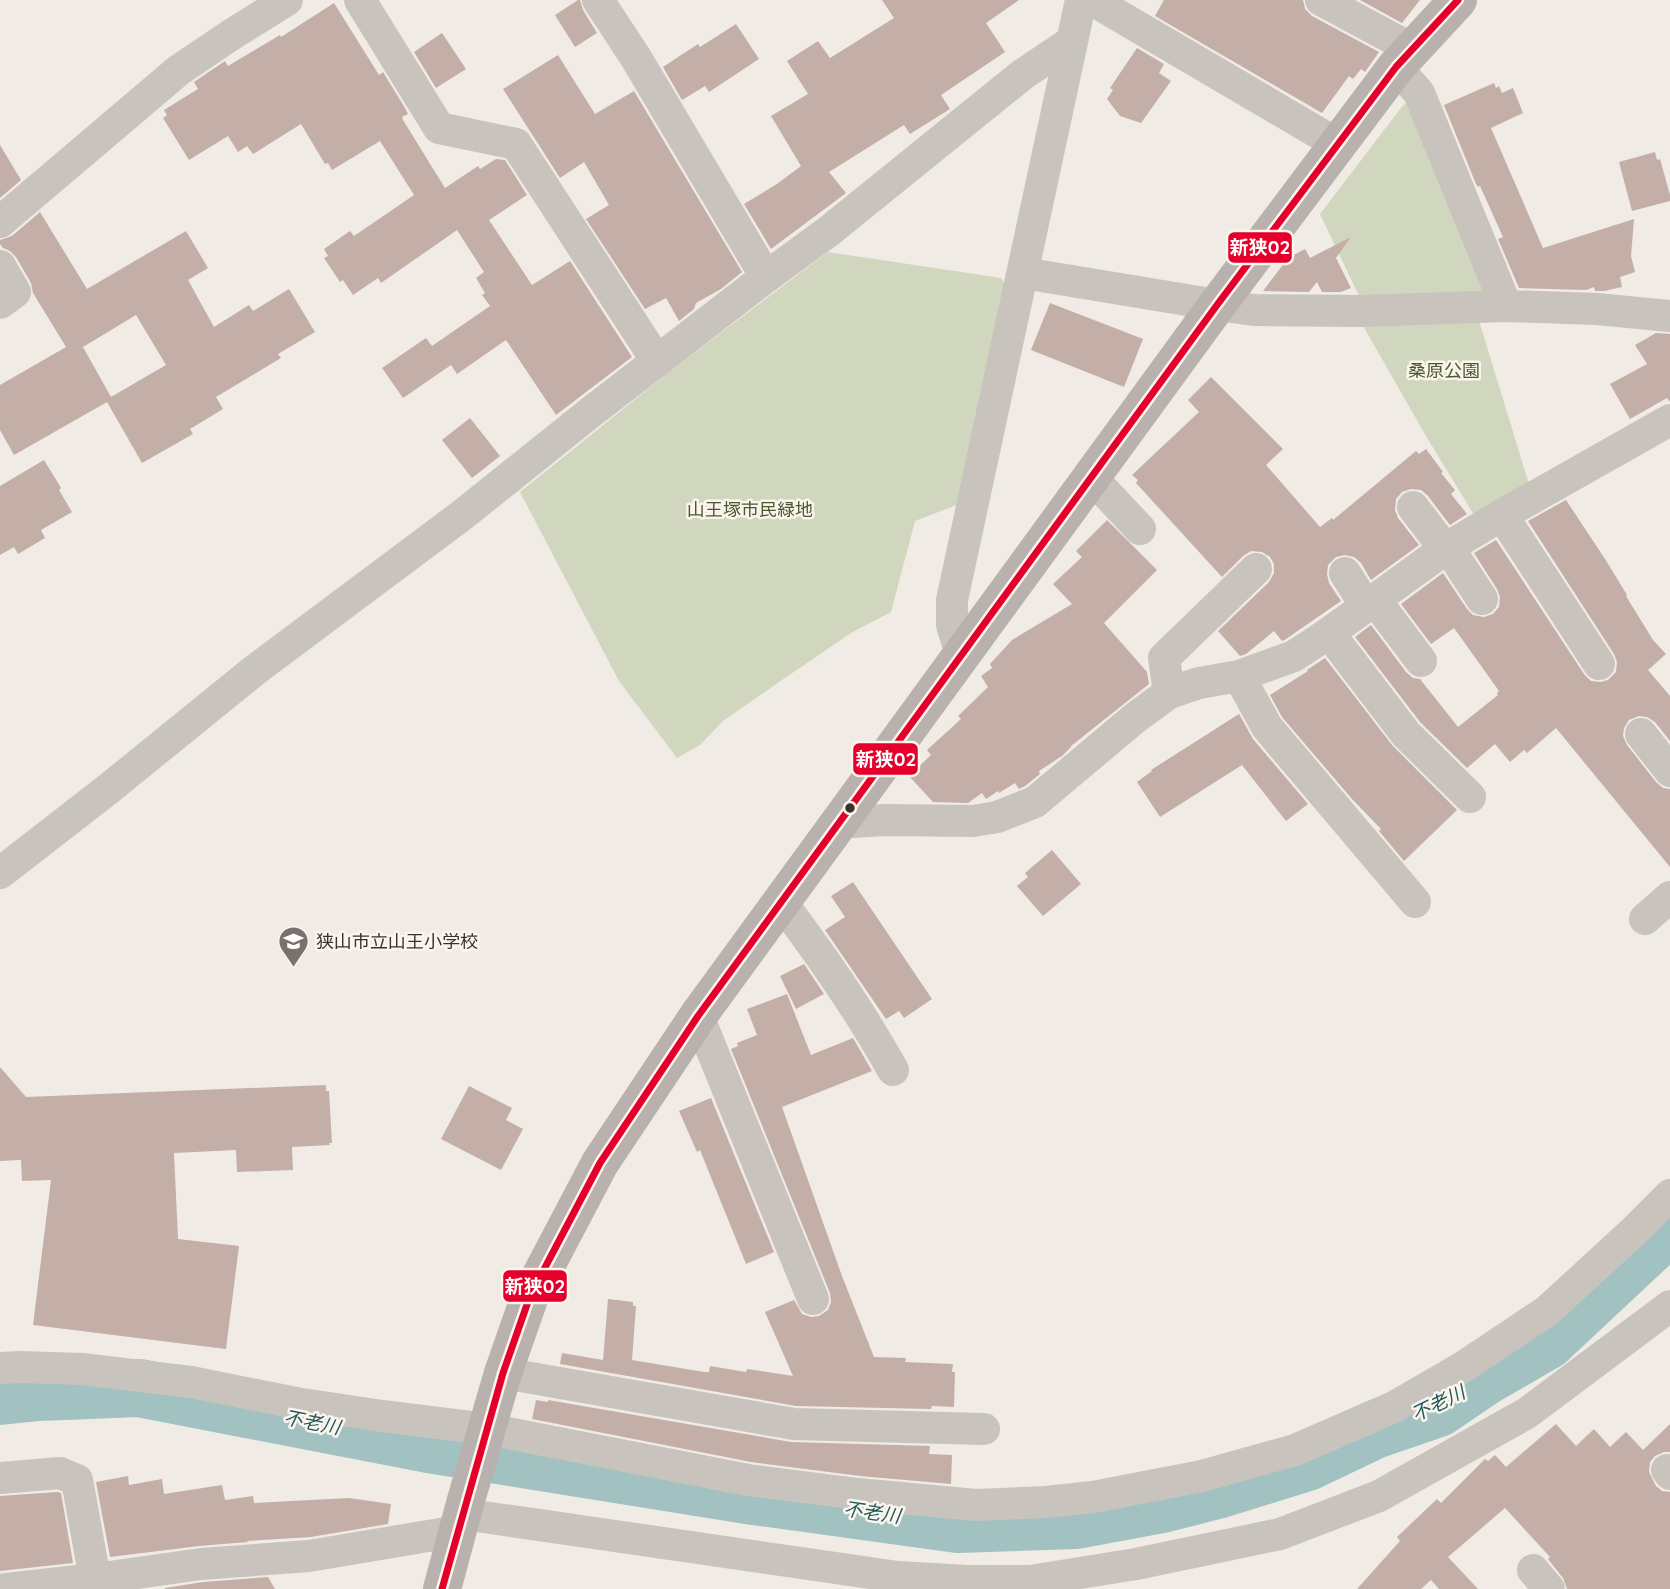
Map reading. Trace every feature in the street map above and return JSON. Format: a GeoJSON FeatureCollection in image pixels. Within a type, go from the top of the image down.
{"type":"FeatureCollection","features":[{"type":"Feature","properties":{"kind":"main road"},"geometry":{"type":"LineString","coordinates":[[442,1589],[503,1373],[530,1296],[600,1163],[698,1016],[1217,305],[1404,58],[1458,0]]}},
{"type":"Feature","properties":{"kind":"street"},"geometry":{"type":"LineString","coordinates":[[0,222],[179,71],[287,0]]}},
{"type":"Feature","properties":{"kind":"street"},"geometry":{"type":"LineString","coordinates":[[360,0],[439,128],[516,144],[657,361]]}},
{"type":"Feature","properties":{"kind":"street"},"geometry":{"type":"LineString","coordinates":[[598,0],[636,58],[766,277]]}},
{"type":"Feature","properties":{"kind":"street"},"geometry":{"type":"LineString","coordinates":[[961,654],[952,625],[952,600],[1081,0]]}},
{"type":"Feature","properties":{"kind":"street"},"geometry":{"type":"LineString","coordinates":[[1092,0],[1339,145]]}},
{"type":"Feature","properties":{"kind":"street"},"geometry":{"type":"LineString","coordinates":[[1321,0],[1404,58],[1506,306]]}},
{"type":"Feature","properties":{"kind":"street"},"geometry":{"type":"LineString","coordinates":[[0,873],[255,670],[461,516],[657,361],[829,231],[1022,75],[1071,42]]}},
{"type":"Feature","properties":{"kind":"street"},"geometry":{"type":"LineString","coordinates":[[0,266],[15,292],[0,303]]}},
{"type":"Feature","properties":{"kind":"street"},"geometry":{"type":"LineString","coordinates":[[1023,272],[1254,310],[1348,311],[1506,306],[1597,309],[1669,317]]}},
{"type":"Feature","properties":{"kind":"street"},"geometry":{"type":"LineString","coordinates":[[838,823],[884,820],[973,821],[997,817],[1035,802],[1169,693],[1199,683],[1239,676],[1294,656],[1446,548],[1670,420]]}},
{"type":"Feature","properties":{"kind":"street"},"geometry":{"type":"LineString","coordinates":[[1091,477],[1140,529]]}},
{"type":"Feature","properties":{"kind":"street"},"geometry":{"type":"LineString","coordinates":[[1413,507],[1482,599]]}},
{"type":"Feature","properties":{"kind":"street"},"geometry":{"type":"LineString","coordinates":[[1502,515],[1599,664]]}},
{"type":"Feature","properties":{"kind":"street"},"geometry":{"type":"LineString","coordinates":[[1169,693],[1164,658],[1256,569]]}},
{"type":"Feature","properties":{"kind":"street"},"geometry":{"type":"LineString","coordinates":[[1345,573],[1421,661]]}},
{"type":"Feature","properties":{"kind":"street"},"geometry":{"type":"LineString","coordinates":[[1329,633],[1406,734],[1470,797]]}},
{"type":"Feature","properties":{"kind":"street"},"geometry":{"type":"LineString","coordinates":[[1239,676],[1267,727],[1415,902]]}},
{"type":"Feature","properties":{"kind":"street"},"geometry":{"type":"LineString","coordinates":[[1641,734],[1670,771]]}},
{"type":"Feature","properties":{"kind":"street"},"geometry":{"type":"LineString","coordinates":[[1645,919],[1670,897]]}},
{"type":"Feature","properties":{"kind":"street"},"geometry":{"type":"LineString","coordinates":[[780,902],[844,989],[893,1070]]}},
{"type":"Feature","properties":{"kind":"street"},"geometry":{"type":"LineString","coordinates":[[698,1016],[813,1299]]}},
{"type":"Feature","properties":{"kind":"street"},"geometry":{"type":"LineString","coordinates":[[0,1368],[69,1369],[191,1382],[296,1403],[748,1480],[976,1505],[1046,1502],[1093,1497],[1202,1476],[1296,1450],[1394,1407],[1463,1367],[1547,1311],[1670,1195]]}},
{"type":"Feature","properties":{"kind":"street"},"geometry":{"type":"LineString","coordinates":[[6,1589],[201,1564],[309,1556],[462,1515],[898,1577],[1032,1586],[1280,1534],[1380,1496],[1527,1413],[1670,1306]]}},
{"type":"Feature","properties":{"kind":"street"},"geometry":{"type":"LineString","coordinates":[[503,1373],[794,1424],[984,1429]]}},
{"type":"Feature","properties":{"kind":"street"},"geometry":{"type":"LineString","coordinates":[[0,1478],[60,1473],[77,1480],[95,1579]]}},
{"type":"Feature","properties":{"kind":"green space"},"geometry":{"type":"Polygon","coordinates":[[[1404,104],[1412,106],[1488,291],[1362,302],[1320,214],[1404,104]]]}},
{"type":"Feature","properties":{"kind":"green space","name":"山王塚市民緑地"},"geometry":{"type":"Polygon","coordinates":[[[828,252],[1001,278],[1009,290],[962,503],[915,521],[891,612],[851,633],[782,680],[723,721],[700,745],[677,758],[619,681],[520,492],[669,372],[828,252]]]}},
{"type":"Feature","properties":{"kind":"green space","name":"桑原公園"},"geometry":{"type":"Polygon","coordinates":[[[1479,321],[1529,484],[1474,515],[1362,324],[1479,321]]]}},
{"type":"Feature","properties":{"kind":"building"},"geometry":{"type":"Polygon","coordinates":[[[578,0],[597,33],[575,47],[555,15],[578,0]]]}},
{"type":"Feature","properties":{"kind":"building"},"geometry":{"type":"Polygon","coordinates":[[[882,0],[1019,0],[986,23],[1005,52],[941,95],[950,109],[910,134],[904,125],[829,172],[846,193],[771,249],[744,204],[801,166],[771,116],[808,94],[787,61],[818,41],[830,58],[894,18],[882,0]]]}},
{"type":"Feature","properties":{"kind":"building"},"geometry":{"type":"Polygon","coordinates":[[[1164,0],[1303,0],[1305,9],[1312,16],[1379,52],[1365,72],[1361,69],[1353,79],[1349,76],[1322,113],[1155,16],[1164,0]]]}},
{"type":"Feature","properties":{"kind":"building"},"geometry":{"type":"Polygon","coordinates":[[[1360,0],[1420,0],[1402,23],[1360,0]]]}},
{"type":"Feature","properties":{"kind":"building"},"geometry":{"type":"Polygon","coordinates":[[[334,3],[379,75],[383,72],[405,108],[408,114],[402,117],[403,120],[445,188],[478,166],[480,169],[496,159],[505,160],[527,195],[489,220],[532,285],[570,261],[632,357],[556,415],[506,340],[457,374],[451,365],[403,398],[382,368],[426,338],[432,346],[490,306],[482,295],[485,293],[476,278],[484,272],[457,230],[381,283],[378,278],[353,295],[343,280],[340,282],[324,258],[328,256],[324,249],[350,231],[354,236],[414,195],[380,141],[332,170],[328,163],[325,164],[301,124],[253,154],[247,146],[238,152],[228,136],[189,160],[163,118],[167,115],[164,110],[198,89],[194,82],[225,61],[228,66],[280,35],[281,37],[334,3]]]}},
{"type":"Feature","properties":{"kind":"building"},"geometry":{"type":"Polygon","coordinates":[[[736,24],[759,59],[709,92],[705,86],[682,100],[663,67],[736,24]]]}},
{"type":"Feature","properties":{"kind":"building"},"geometry":{"type":"Polygon","coordinates":[[[442,33],[466,69],[436,88],[414,52],[442,33]]]}},
{"type":"Feature","properties":{"kind":"building"},"geometry":{"type":"Polygon","coordinates":[[[1137,48],[1164,64],[1159,73],[1171,81],[1141,123],[1120,116],[1107,99],[1113,90],[1110,88],[1137,48]]]}},
{"type":"Feature","properties":{"kind":"building"},"geometry":{"type":"Polygon","coordinates":[[[558,55],[595,114],[634,91],[742,272],[721,289],[696,303],[694,309],[679,321],[666,298],[645,309],[586,219],[609,205],[584,162],[560,178],[503,89],[558,55]]]}},
{"type":"Feature","properties":{"kind":"building"},"geometry":{"type":"Polygon","coordinates":[[[1494,83],[1502,93],[1513,88],[1523,113],[1491,128],[1543,248],[1634,219],[1631,256],[1635,272],[1620,277],[1622,287],[1604,291],[1595,291],[1594,287],[1586,290],[1519,288],[1498,239],[1503,237],[1480,186],[1476,184],[1444,105],[1494,83]]]}},
{"type":"Feature","properties":{"kind":"building"},"geometry":{"type":"Polygon","coordinates":[[[0,145],[21,180],[0,198],[0,145]]]}},
{"type":"Feature","properties":{"kind":"building"},"geometry":{"type":"Polygon","coordinates":[[[1655,152],[1657,160],[1660,159],[1670,201],[1632,211],[1619,162],[1655,152]]]}},
{"type":"Feature","properties":{"kind":"building"},"geometry":{"type":"Polygon","coordinates":[[[40,212],[87,289],[186,231],[208,268],[188,280],[214,327],[249,305],[253,311],[289,289],[315,332],[278,354],[281,358],[216,397],[223,409],[190,429],[193,434],[142,463],[107,402],[14,455],[0,430],[0,385],[66,347],[33,293],[31,283],[16,257],[0,244],[0,240],[12,236],[40,212]],[[136,315],[83,347],[111,397],[166,365],[136,315]]]}},
{"type":"Feature","properties":{"kind":"building"},"geometry":{"type":"Polygon","coordinates":[[[1351,237],[1336,258],[1351,288],[1341,292],[1322,292],[1317,282],[1309,292],[1263,291],[1288,258],[1305,249],[1310,258],[1351,237]]]}},
{"type":"Feature","properties":{"kind":"building"},"geometry":{"type":"Polygon","coordinates":[[[1050,303],[1143,339],[1124,387],[1031,350],[1050,303]]]}},
{"type":"Feature","properties":{"kind":"building"},"geometry":{"type":"Polygon","coordinates":[[[1656,333],[1670,334],[1670,402],[1667,398],[1630,419],[1610,384],[1647,364],[1635,345],[1656,333]]]}},
{"type":"Feature","properties":{"kind":"building"},"geometry":{"type":"Polygon","coordinates":[[[1211,377],[1283,449],[1266,465],[1320,527],[1332,518],[1333,520],[1416,451],[1419,454],[1426,449],[1455,490],[1451,494],[1467,514],[1450,525],[1421,490],[1402,492],[1396,499],[1395,510],[1419,545],[1371,580],[1354,557],[1336,557],[1328,565],[1327,574],[1329,583],[1341,601],[1286,639],[1282,641],[1274,631],[1240,656],[1218,631],[1269,582],[1274,573],[1274,564],[1270,557],[1262,552],[1251,551],[1222,577],[1136,483],[1138,480],[1132,475],[1199,412],[1188,400],[1211,377]]]}},
{"type":"Feature","properties":{"kind":"building"},"geometry":{"type":"Polygon","coordinates":[[[470,418],[500,456],[472,478],[442,440],[470,418]]]}},
{"type":"Feature","properties":{"kind":"building"},"geometry":{"type":"Polygon","coordinates":[[[44,460],[72,512],[41,530],[45,538],[18,554],[14,547],[0,555],[0,486],[44,460]]]}},
{"type":"Feature","properties":{"kind":"building"},"geometry":{"type":"Polygon","coordinates":[[[1566,500],[1653,640],[1666,654],[1648,670],[1670,696],[1670,741],[1655,722],[1639,716],[1629,720],[1623,736],[1656,782],[1663,788],[1670,789],[1670,867],[1556,728],[1527,753],[1524,750],[1510,762],[1495,744],[1467,768],[1420,722],[1355,637],[1371,625],[1406,672],[1413,678],[1420,679],[1458,727],[1498,695],[1499,691],[1454,628],[1431,644],[1401,604],[1443,573],[1473,615],[1484,617],[1493,614],[1499,607],[1500,597],[1474,553],[1496,540],[1584,674],[1591,681],[1608,680],[1616,672],[1614,654],[1528,521],[1566,500]]]}},
{"type":"Feature","properties":{"kind":"building"},"geometry":{"type":"Polygon","coordinates":[[[1107,520],[1157,570],[1104,623],[1147,672],[1149,684],[1062,756],[1039,771],[1040,774],[1025,786],[1019,789],[1015,783],[986,799],[982,793],[968,803],[933,802],[909,776],[931,755],[927,750],[961,719],[958,716],[988,687],[981,676],[992,668],[990,664],[1012,640],[1072,604],[1053,584],[1082,557],[1076,551],[1107,520]]]}},
{"type":"Feature","properties":{"kind":"building"},"geometry":{"type":"Polygon","coordinates":[[[1325,658],[1392,745],[1457,810],[1404,861],[1379,831],[1381,829],[1282,717],[1270,695],[1325,658]]]}},
{"type":"Feature","properties":{"kind":"building"},"geometry":{"type":"Polygon","coordinates":[[[1239,714],[1253,739],[1308,804],[1286,821],[1242,765],[1160,817],[1137,782],[1151,770],[1239,714]]]}},
{"type":"Feature","properties":{"kind":"building"},"geometry":{"type":"Polygon","coordinates":[[[1052,850],[1081,884],[1043,916],[1017,886],[1028,877],[1025,873],[1052,850]]]}},
{"type":"Feature","properties":{"kind":"building"},"geometry":{"type":"Polygon","coordinates":[[[853,882],[932,999],[904,1018],[899,1011],[886,1019],[825,930],[845,917],[831,896],[853,882]]]}},
{"type":"Feature","properties":{"kind":"building"},"geometry":{"type":"Polygon","coordinates":[[[804,964],[824,994],[796,1009],[780,976],[804,964]]]}},
{"type":"Feature","properties":{"kind":"building"},"geometry":{"type":"Polygon","coordinates":[[[787,994],[811,1055],[853,1038],[872,1071],[782,1107],[874,1357],[906,1358],[905,1362],[953,1364],[954,1407],[932,1406],[931,1409],[796,1406],[560,1364],[562,1353],[603,1360],[608,1299],[633,1302],[633,1306],[636,1306],[632,1360],[704,1372],[709,1372],[710,1366],[793,1376],[765,1312],[794,1300],[802,1314],[819,1316],[828,1310],[830,1293],[731,1049],[738,1046],[737,1043],[757,1035],[747,1009],[787,994]]]}},
{"type":"Feature","properties":{"kind":"building"},"geometry":{"type":"Polygon","coordinates":[[[0,1067],[26,1097],[326,1085],[326,1091],[329,1091],[332,1143],[292,1147],[293,1170],[237,1172],[236,1150],[174,1153],[178,1239],[239,1246],[226,1349],[33,1325],[51,1180],[22,1181],[21,1160],[0,1161],[0,1067]]]}},
{"type":"Feature","properties":{"kind":"building"},"geometry":{"type":"Polygon","coordinates":[[[469,1086],[512,1108],[506,1120],[523,1129],[501,1170],[441,1139],[469,1086]]]}},
{"type":"Feature","properties":{"kind":"building"},"geometry":{"type":"Polygon","coordinates":[[[711,1098],[774,1252],[746,1264],[700,1150],[697,1152],[679,1111],[711,1098]]]}},
{"type":"Feature","properties":{"kind":"building"},"geometry":{"type":"Polygon","coordinates":[[[536,1400],[791,1442],[930,1446],[929,1454],[952,1455],[951,1484],[751,1462],[532,1419],[536,1400]]]}},
{"type":"Feature","properties":{"kind":"building"},"geometry":{"type":"Polygon","coordinates":[[[1556,1424],[1576,1446],[1594,1429],[1610,1447],[1626,1432],[1643,1450],[1670,1424],[1670,1452],[1655,1456],[1650,1462],[1649,1472],[1656,1486],[1662,1491],[1670,1492],[1670,1589],[1567,1589],[1563,1578],[1548,1559],[1550,1557],[1505,1508],[1448,1557],[1478,1589],[1439,1589],[1431,1580],[1421,1589],[1357,1589],[1400,1541],[1397,1537],[1437,1499],[1441,1503],[1485,1459],[1488,1461],[1495,1455],[1506,1467],[1556,1424]]]}},
{"type":"Feature","properties":{"kind":"building"},"geometry":{"type":"Polygon","coordinates":[[[128,1476],[129,1485],[162,1479],[164,1494],[222,1485],[225,1500],[253,1496],[254,1503],[349,1498],[391,1504],[388,1524],[311,1537],[247,1541],[110,1557],[96,1482],[128,1476]]]}},
{"type":"Feature","properties":{"kind":"building"},"geometry":{"type":"Polygon","coordinates":[[[61,1493],[73,1563],[0,1571],[0,1496],[61,1493]]]}},
{"type":"Feature","properties":{"kind":"building"},"geometry":{"type":"Polygon","coordinates":[[[268,1577],[275,1589],[165,1589],[203,1582],[268,1577]]]}},
{"type":"Feature","properties":{"kind":"waterway","name":"不老川"},"geometry":{"type":"LineString","coordinates":[[0,1396],[139,1388],[429,1444],[754,1496],[958,1524],[1076,1520],[1162,1504],[1217,1490],[1307,1462],[1374,1430],[1438,1408],[1482,1378],[1546,1341],[1670,1225]]}},
{"type":"Feature","properties":{"kind":"transit line","name":"新狭02"},"geometry":{"type":"LineString","coordinates":[[442,1589],[503,1373],[530,1296],[600,1163],[698,1016],[1217,305],[1396,67],[1458,0]]}},
{"type":"Feature","properties":{"kind":"place","name":"狭山市立山王小学校"},"geometry":{"type":"Point","coordinates":[293,969]}}]}
